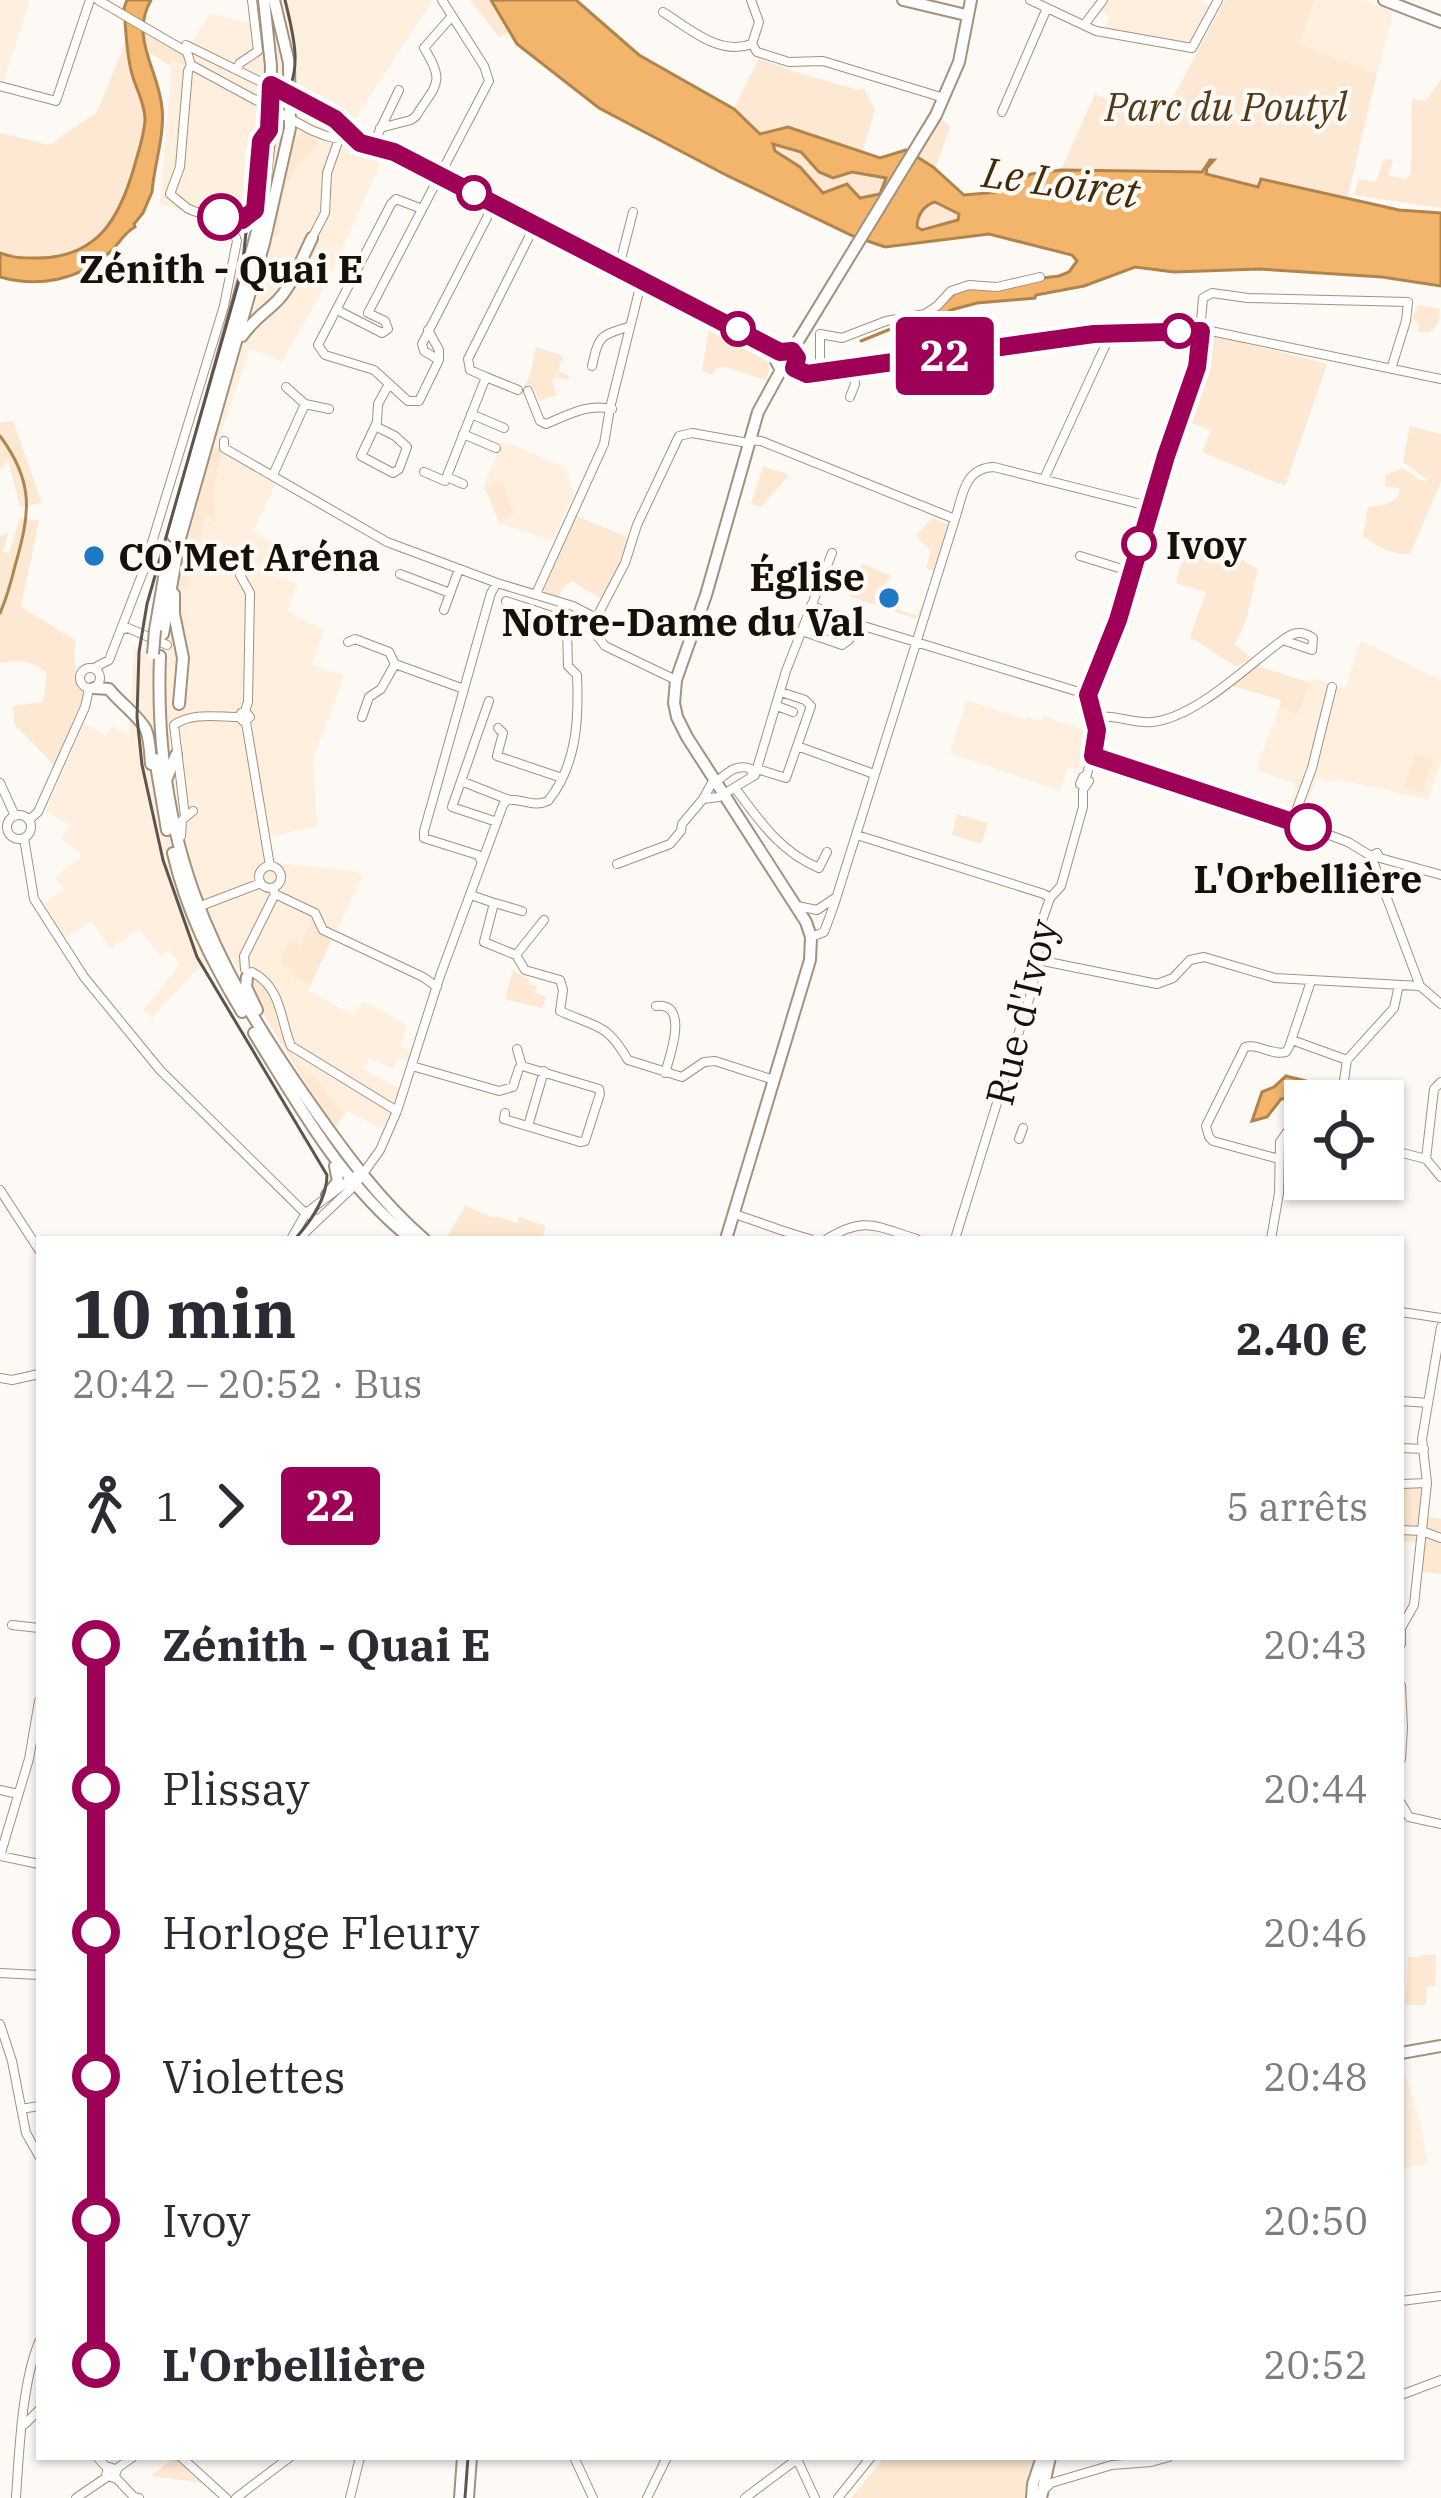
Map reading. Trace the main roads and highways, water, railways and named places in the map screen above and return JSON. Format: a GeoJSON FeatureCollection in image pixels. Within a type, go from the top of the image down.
{"type":"FeatureCollection","features":[{"type":"Feature","properties":{"kind":"main road"},"geometry":{"type":"LineString","coordinates":[[167,830],[153,730],[160,644],[178,514],[257,238],[271,85],[264,0]]}},
{"type":"Feature","properties":{"kind":"main road"},"geometry":{"type":"LineString","coordinates":[[274,0],[290,63],[292,121],[278,190],[178,542],[160,644],[160,734],[172,822],[194,909],[322,1129],[383,1215],[408,1236]]}},
{"type":"Feature","properties":{"kind":"main road"},"geometry":{"type":"LineString","coordinates":[[903,0],[966,16]]}},
{"type":"Feature","properties":{"kind":"main road"},"geometry":{"type":"LineString","coordinates":[[788,369],[776,361],[809,322],[936,115],[961,54],[970,0]]}},
{"type":"Feature","properties":{"kind":"main road"},"geometry":{"type":"LineString","coordinates":[[1384,0],[1441,22]]}},
{"type":"Feature","properties":{"kind":"main road"},"geometry":{"type":"LineString","coordinates":[[220,217],[242,220],[254,212],[261,141],[269,130]]}},
{"type":"Feature","properties":{"kind":"main road"},"geometry":{"type":"LineString","coordinates":[[232,355],[250,324],[278,300],[312,238]]}},
{"type":"Feature","properties":{"kind":"main road"},"geometry":{"type":"LineString","coordinates":[[727,1236],[810,960],[811,937],[729,791],[715,781],[677,717],[674,704],[676,680],[706,596],[758,412],[797,358],[786,351]]}},
{"type":"Feature","properties":{"kind":"main road"},"geometry":{"type":"LineString","coordinates":[[179,704],[183,658],[174,614],[174,583],[207,445]]}},
{"type":"Feature","properties":{"kind":"main road"},"geometry":{"type":"LineString","coordinates":[[92,689],[109,689],[144,726],[157,798],[194,909],[222,980],[338,1172],[338,1183],[327,1195]]}},
{"type":"Feature","properties":{"kind":"main road"},"geometry":{"type":"LineString","coordinates":[[166,781],[176,755]]}},
{"type":"Feature","properties":{"kind":"main road"},"geometry":{"type":"LineString","coordinates":[[248,973],[246,987],[322,1129]]}},
{"type":"Feature","properties":{"kind":"main road"},"geometry":{"type":"LineString","coordinates":[[298,1100],[322,1129]]}},
{"type":"Feature","properties":{"kind":"main road"},"geometry":{"type":"LineString","coordinates":[[356,1178],[420,1236]]}},
{"type":"Feature","properties":{"kind":"main road"},"geometry":{"type":"LineString","coordinates":[[1404,2052],[1441,2046]]}},
{"type":"Feature","properties":{"kind":"main road"},"geometry":{"type":"LineString","coordinates":[[464,2498],[467,2460]]}},
{"type":"Feature","properties":{"kind":"main road"},"geometry":{"type":"LineString","coordinates":[[1042,2489],[1033,2484],[1045,2460]]}},
{"type":"Feature","properties":{"kind":"water"},"geometry":{"type":"Polygon","coordinates":[[[127,0],[151,0],[144,41],[162,108],[152,192],[143,213],[113,250],[85,270],[43,281],[0,277],[0,253],[37,258],[76,251],[103,231],[122,201],[145,118],[128,58],[127,0]]]}},
{"type":"Feature","properties":{"kind":"water","name":"Le Loiret"},"geometry":{"type":"Polygon","coordinates":[[[491,0],[576,0],[639,55],[734,109],[760,134],[788,127],[880,158],[906,150],[964,195],[999,192],[1031,174],[1061,170],[1202,172],[1214,160],[1206,174],[1258,187],[1261,179],[1399,210],[1441,213],[1441,286],[1259,269],[1174,272],[1135,267],[1035,298],[977,303],[900,329],[899,322],[939,308],[957,291],[1059,276],[1077,261],[1072,255],[989,234],[885,247],[853,236],[599,108],[517,44],[491,0]],[[773,144],[823,193],[847,184],[860,198],[880,194],[886,178],[852,172],[833,178],[819,172],[801,152],[773,144]],[[935,202],[920,215],[917,227],[922,230],[958,220],[959,214],[935,202]]]}},
{"type":"Feature","properties":{"kind":"water"},"geometry":{"type":"Polygon","coordinates":[[[1286,1076],[1302,1080],[1284,1080],[1284,1099],[1267,1117],[1252,1121],[1262,1092],[1286,1076]]]}},
{"type":"Feature","properties":{"kind":"waterway"},"geometry":{"type":"LineString","coordinates":[[861,341],[898,326]]}},
{"type":"Feature","properties":{"kind":"waterway"},"geometry":{"type":"LineString","coordinates":[[0,436],[19,469],[26,499],[20,547],[0,613]]}},
{"type":"Feature","properties":{"kind":"tram line"},"geometry":{"type":"LineString","coordinates":[[285,0],[294,41],[293,79],[255,147],[242,270],[147,604],[139,652],[137,717],[142,765],[163,860],[197,957],[327,1175],[317,1209],[298,1236]]}},
{"type":"Feature","properties":{"kind":"tram line"},"geometry":{"type":"LineString","coordinates":[[465,2498],[468,2460]]}},
{"type":"Feature","properties":{"kind":"place","name":"Zénith - Quai E"},"geometry":{"type":"Point","coordinates":[221,217]}},
{"type":"Feature","properties":{"kind":"place","name":"Ivoy"},"geometry":{"type":"Point","coordinates":[1139,544]}},
{"type":"Feature","properties":{"kind":"place","name":"CO'Met Aréna"},"geometry":{"type":"Point","coordinates":[94,556]}},
{"type":"Feature","properties":{"kind":"place","name":"Église Notre-Dame du Val"},"geometry":{"type":"Point","coordinates":[889,598]}},
{"type":"Feature","properties":{"kind":"place","name":"L'Orbellière"},"geometry":{"type":"Point","coordinates":[1308,827]}},
{"type":"Feature","properties":{"kind":"park label","name":"Parc du Poutyl"},"geometry":{"type":"Point","coordinates":[1226,106]}}]}
